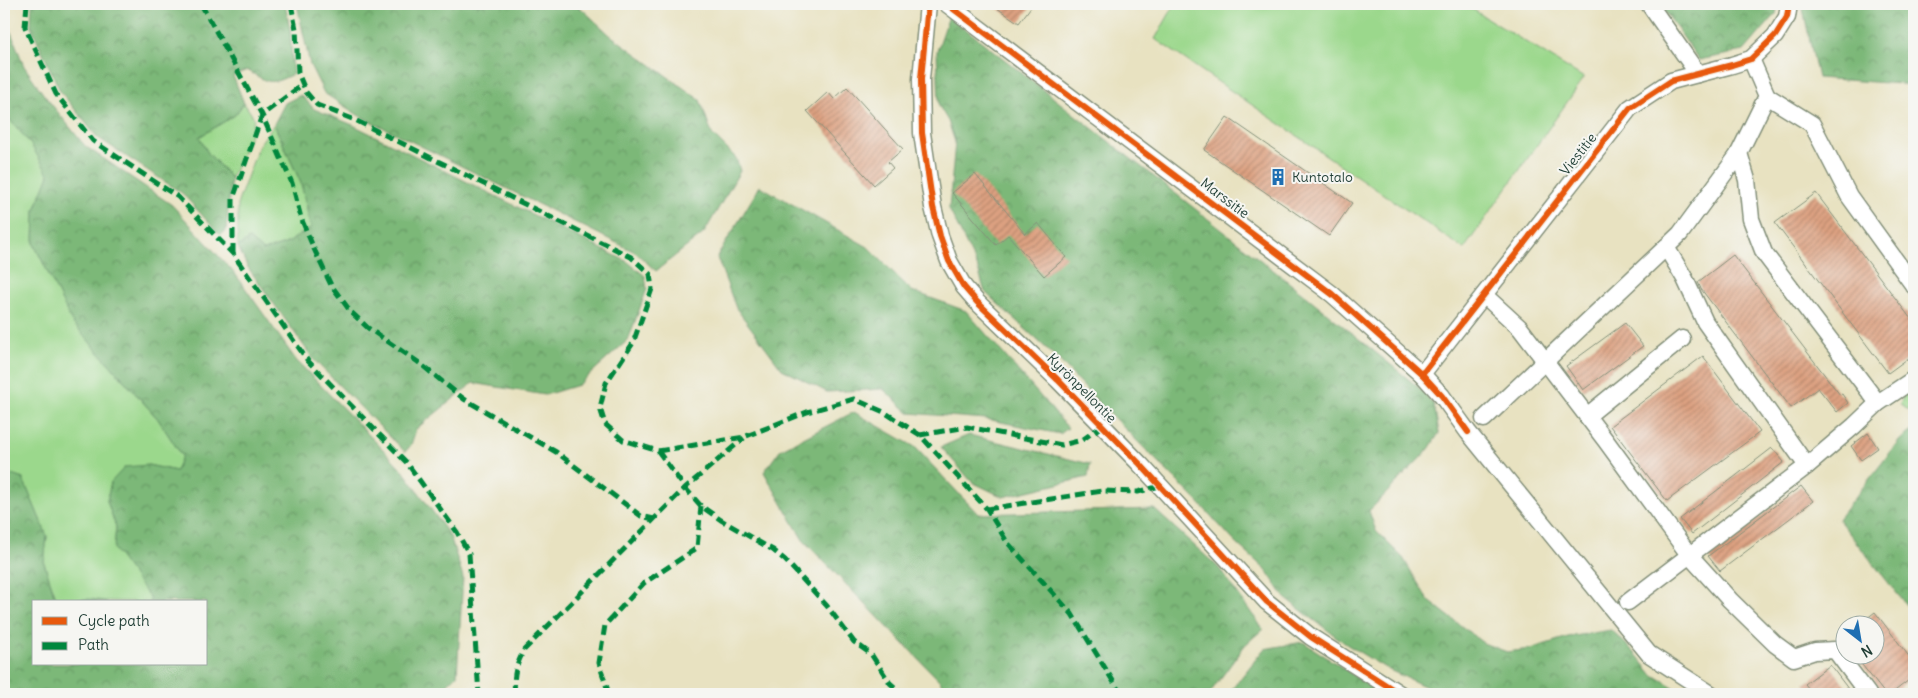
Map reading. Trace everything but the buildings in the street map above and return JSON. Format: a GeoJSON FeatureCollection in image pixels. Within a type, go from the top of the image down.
{"type":"FeatureCollection","features":[{"type":"Feature","properties":{"kind":"street","name":"Kyrönpellontie"},"geometry":{"type":"LineString","coordinates":[[928,4],[921,79],[922,133],[933,207],[940,236],[948,261],[964,287],[1140,464],[1267,602],[1311,637],[1400,694]]}},
{"type":"Feature","properties":{"kind":"street","name":"Marssitie"},"geometry":{"type":"LineString","coordinates":[[947,4],[1332,294],[1422,374],[1442,396],[1477,424],[1649,654],[1712,694]]}},
{"type":"Feature","properties":{"kind":"street"},"geometry":{"type":"LineString","coordinates":[[1649,4],[1698,74]]}},
{"type":"Feature","properties":{"kind":"street","name":"Viestitie"},"geometry":{"type":"LineString","coordinates":[[1422,374],[1630,108],[1671,81],[1751,59],[1775,36],[1787,17],[1789,4]]}},
{"type":"Feature","properties":{"kind":"street"},"geometry":{"type":"LineString","coordinates":[[1751,59],[1766,96],[1812,124],[1849,196],[1914,286]]}},
{"type":"Feature","properties":{"kind":"street"},"geometry":{"type":"LineString","coordinates":[[1477,424],[1680,234],[1739,152],[1766,96]]}},
{"type":"Feature","properties":{"kind":"street"},"geometry":{"type":"LineString","coordinates":[[1739,152],[1747,180],[1751,219],[1764,253],[1878,403]]}},
{"type":"Feature","properties":{"kind":"street"},"geometry":{"type":"LineString","coordinates":[[1666,248],[1685,279],[1705,322],[1807,466]]}},
{"type":"Feature","properties":{"kind":"street"},"geometry":{"type":"LineString","coordinates":[[1484,295],[1520,328],[1690,556],[1730,600],[1775,644],[1794,658],[1815,651],[1835,650],[1868,694]]}},
{"type":"Feature","properties":{"kind":"street"},"geometry":{"type":"LineString","coordinates":[[1587,416],[1682,339]]}},
{"type":"Feature","properties":{"kind":"street"},"geometry":{"type":"LineString","coordinates":[[1628,602],[1807,466],[1878,403],[1914,379]]}},
{"type":"Feature","properties":{"kind":"green space"},"geometry":{"type":"Polygon","coordinates":[[[32,4],[285,4],[290,30],[293,74],[274,81],[265,80],[247,70],[233,76],[244,103],[235,115],[199,137],[208,153],[231,178],[226,231],[220,235],[182,193],[97,137],[60,91],[31,26],[32,4]]]}},
{"type":"Feature","properties":{"kind":"green space"},"geometry":{"type":"Polygon","coordinates":[[[297,4],[569,4],[582,9],[610,35],[700,100],[712,134],[736,158],[740,171],[704,233],[656,271],[635,252],[358,115],[324,93],[310,65],[297,4]]]}},
{"type":"Feature","properties":{"kind":"green space"},"geometry":{"type":"Polygon","coordinates":[[[1175,4],[1464,4],[1584,78],[1464,249],[1155,39],[1175,4]]]}},
{"type":"Feature","properties":{"kind":"green space"},"geometry":{"type":"Polygon","coordinates":[[[1660,4],[1778,4],[1776,14],[1744,51],[1699,60],[1660,4]]]}},
{"type":"Feature","properties":{"kind":"green space"},"geometry":{"type":"Polygon","coordinates":[[[1803,4],[1914,4],[1914,85],[1818,78],[1803,4]]]}},
{"type":"Feature","properties":{"kind":"green space"},"geometry":{"type":"Polygon","coordinates":[[[4,14],[24,66],[44,95],[85,146],[172,205],[236,275],[296,360],[402,469],[450,536],[463,577],[457,675],[437,694],[4,694],[4,472],[23,479],[47,536],[44,563],[56,600],[32,600],[32,666],[208,666],[208,600],[150,600],[114,549],[116,527],[107,501],[111,482],[125,467],[148,465],[176,471],[182,456],[158,419],[72,322],[34,244],[35,210],[49,175],[30,143],[4,113],[4,14]]]}},
{"type":"Feature","properties":{"kind":"green space"},"geometry":{"type":"Polygon","coordinates":[[[949,16],[1305,295],[1418,387],[1434,405],[1439,433],[1429,449],[1369,511],[1376,531],[1403,558],[1428,600],[1483,643],[1507,652],[1530,649],[1568,637],[1611,630],[1634,652],[1652,674],[1685,694],[1442,694],[1387,669],[1346,644],[1285,598],[1266,570],[1235,542],[1059,360],[985,292],[977,266],[949,209],[955,142],[948,121],[939,106],[937,51],[949,16]]]}},
{"type":"Feature","properties":{"kind":"green space"},"geometry":{"type":"Polygon","coordinates":[[[301,95],[314,109],[353,125],[628,262],[645,276],[647,289],[628,340],[578,385],[545,395],[473,383],[416,429],[411,445],[405,452],[314,360],[247,266],[238,247],[249,239],[263,251],[285,244],[311,228],[301,183],[274,124],[285,103],[301,95]]]}},
{"type":"Feature","properties":{"kind":"green space"},"geometry":{"type":"Polygon","coordinates":[[[244,103],[254,118],[250,137],[231,178],[208,153],[199,137],[235,115],[244,103]]]}},
{"type":"Feature","properties":{"kind":"green space"},"geometry":{"type":"Polygon","coordinates":[[[4,113],[30,143],[49,175],[35,210],[34,244],[72,322],[158,419],[182,456],[176,471],[148,465],[111,482],[107,501],[116,527],[114,549],[151,598],[150,600],[57,600],[44,563],[47,536],[23,479],[4,472],[4,113]]]}},
{"type":"Feature","properties":{"kind":"green space"},"geometry":{"type":"Polygon","coordinates":[[[274,124],[301,183],[311,228],[285,244],[263,251],[249,239],[238,247],[238,202],[259,145],[274,124]]]}},
{"type":"Feature","properties":{"kind":"green space"},"geometry":{"type":"Polygon","coordinates":[[[760,186],[868,247],[912,291],[966,311],[1068,428],[1060,434],[986,419],[909,413],[883,389],[827,392],[782,369],[736,308],[717,257],[760,186]]]}},
{"type":"Feature","properties":{"kind":"green space"},"geometry":{"type":"Polygon","coordinates":[[[1914,386],[1914,413],[1900,405],[1904,394],[1914,386]]]}},
{"type":"Feature","properties":{"kind":"green space"},"geometry":{"type":"Polygon","coordinates":[[[854,412],[915,447],[978,514],[1154,509],[1218,567],[1263,629],[1245,645],[1209,694],[949,694],[939,680],[803,540],[764,472],[780,450],[854,412]]]}},
{"type":"Feature","properties":{"kind":"green space"},"geometry":{"type":"Polygon","coordinates":[[[1914,429],[1914,615],[1838,519],[1900,440],[1914,429]]]}},
{"type":"Feature","properties":{"kind":"green space"},"geometry":{"type":"Polygon","coordinates":[[[969,435],[1090,464],[1088,477],[1003,497],[972,482],[941,447],[969,435]]]}},
{"type":"Feature","properties":{"kind":"green space"},"geometry":{"type":"Polygon","coordinates":[[[91,599],[96,600],[56,600],[91,599]]]}},
{"type":"Feature","properties":{"kind":"green space"},"geometry":{"type":"Polygon","coordinates":[[[1303,642],[1383,694],[1228,694],[1264,649],[1303,642]]]}},
{"type":"Feature","properties":{"kind":"marked path"},"geometry":{"type":"LineString","coordinates":[[27,4],[25,27],[56,94],[93,141],[178,197],[233,254],[308,361],[407,463],[457,532],[469,554],[479,694]]}},
{"type":"Feature","properties":{"kind":"marked path"},"geometry":{"type":"LineString","coordinates":[[201,4],[262,115],[292,183],[301,218],[314,249],[331,285],[351,312],[368,328],[418,362],[464,399],[556,452],[641,516],[654,519]]}},
{"type":"Feature","properties":{"kind":"marked path"},"geometry":{"type":"LineString","coordinates":[[291,4],[296,29],[298,73],[306,92],[317,105],[355,120],[631,257],[650,274],[652,289],[633,343],[606,383],[600,408],[605,424],[623,440],[658,451],[685,488],[701,506],[721,520],[773,550],[785,560],[827,606],[854,642],[871,654],[890,683],[903,694]]}},
{"type":"Feature","properties":{"kind":"marked path"},"geometry":{"type":"LineString","coordinates":[[233,254],[233,199],[262,115],[303,84]]}},
{"type":"Feature","properties":{"kind":"marked path"},"geometry":{"type":"LineString","coordinates":[[658,451],[744,437],[807,412],[854,399],[884,412],[920,435],[987,509],[1007,542],[1072,614],[1121,694]]}},
{"type":"Feature","properties":{"kind":"marked path"},"geometry":{"type":"LineString","coordinates":[[920,435],[967,427],[1062,445],[1082,440],[1102,426]]}},
{"type":"Feature","properties":{"kind":"marked path"},"geometry":{"type":"LineString","coordinates":[[515,694],[515,672],[524,650],[685,488],[744,438]]}},
{"type":"Feature","properties":{"kind":"marked path"},"geometry":{"type":"LineString","coordinates":[[987,509],[1102,491],[1138,492],[1160,486]]}},
{"type":"Feature","properties":{"kind":"marked path"},"geometry":{"type":"LineString","coordinates":[[609,694],[599,663],[605,625],[644,583],[697,548],[701,506]]}},
{"type":"Feature","properties":{"kind":"cycle path"},"geometry":{"type":"LineString","coordinates":[[928,4],[921,79],[922,133],[933,207],[940,236],[949,261],[964,287],[1140,464],[1267,602],[1311,637],[1400,694]]}},
{"type":"Feature","properties":{"kind":"cycle path"},"geometry":{"type":"LineString","coordinates":[[947,4],[1332,294],[1422,374],[1442,396],[1468,432]]}},
{"type":"Feature","properties":{"kind":"cycle path"},"geometry":{"type":"LineString","coordinates":[[1422,374],[1630,108],[1671,81],[1751,59],[1775,36],[1787,17],[1789,4]]}},
{"type":"Feature","properties":{"kind":"place","name":"Kuntotalo"},"geometry":{"type":"Point","coordinates":[1278,177]}}]}
